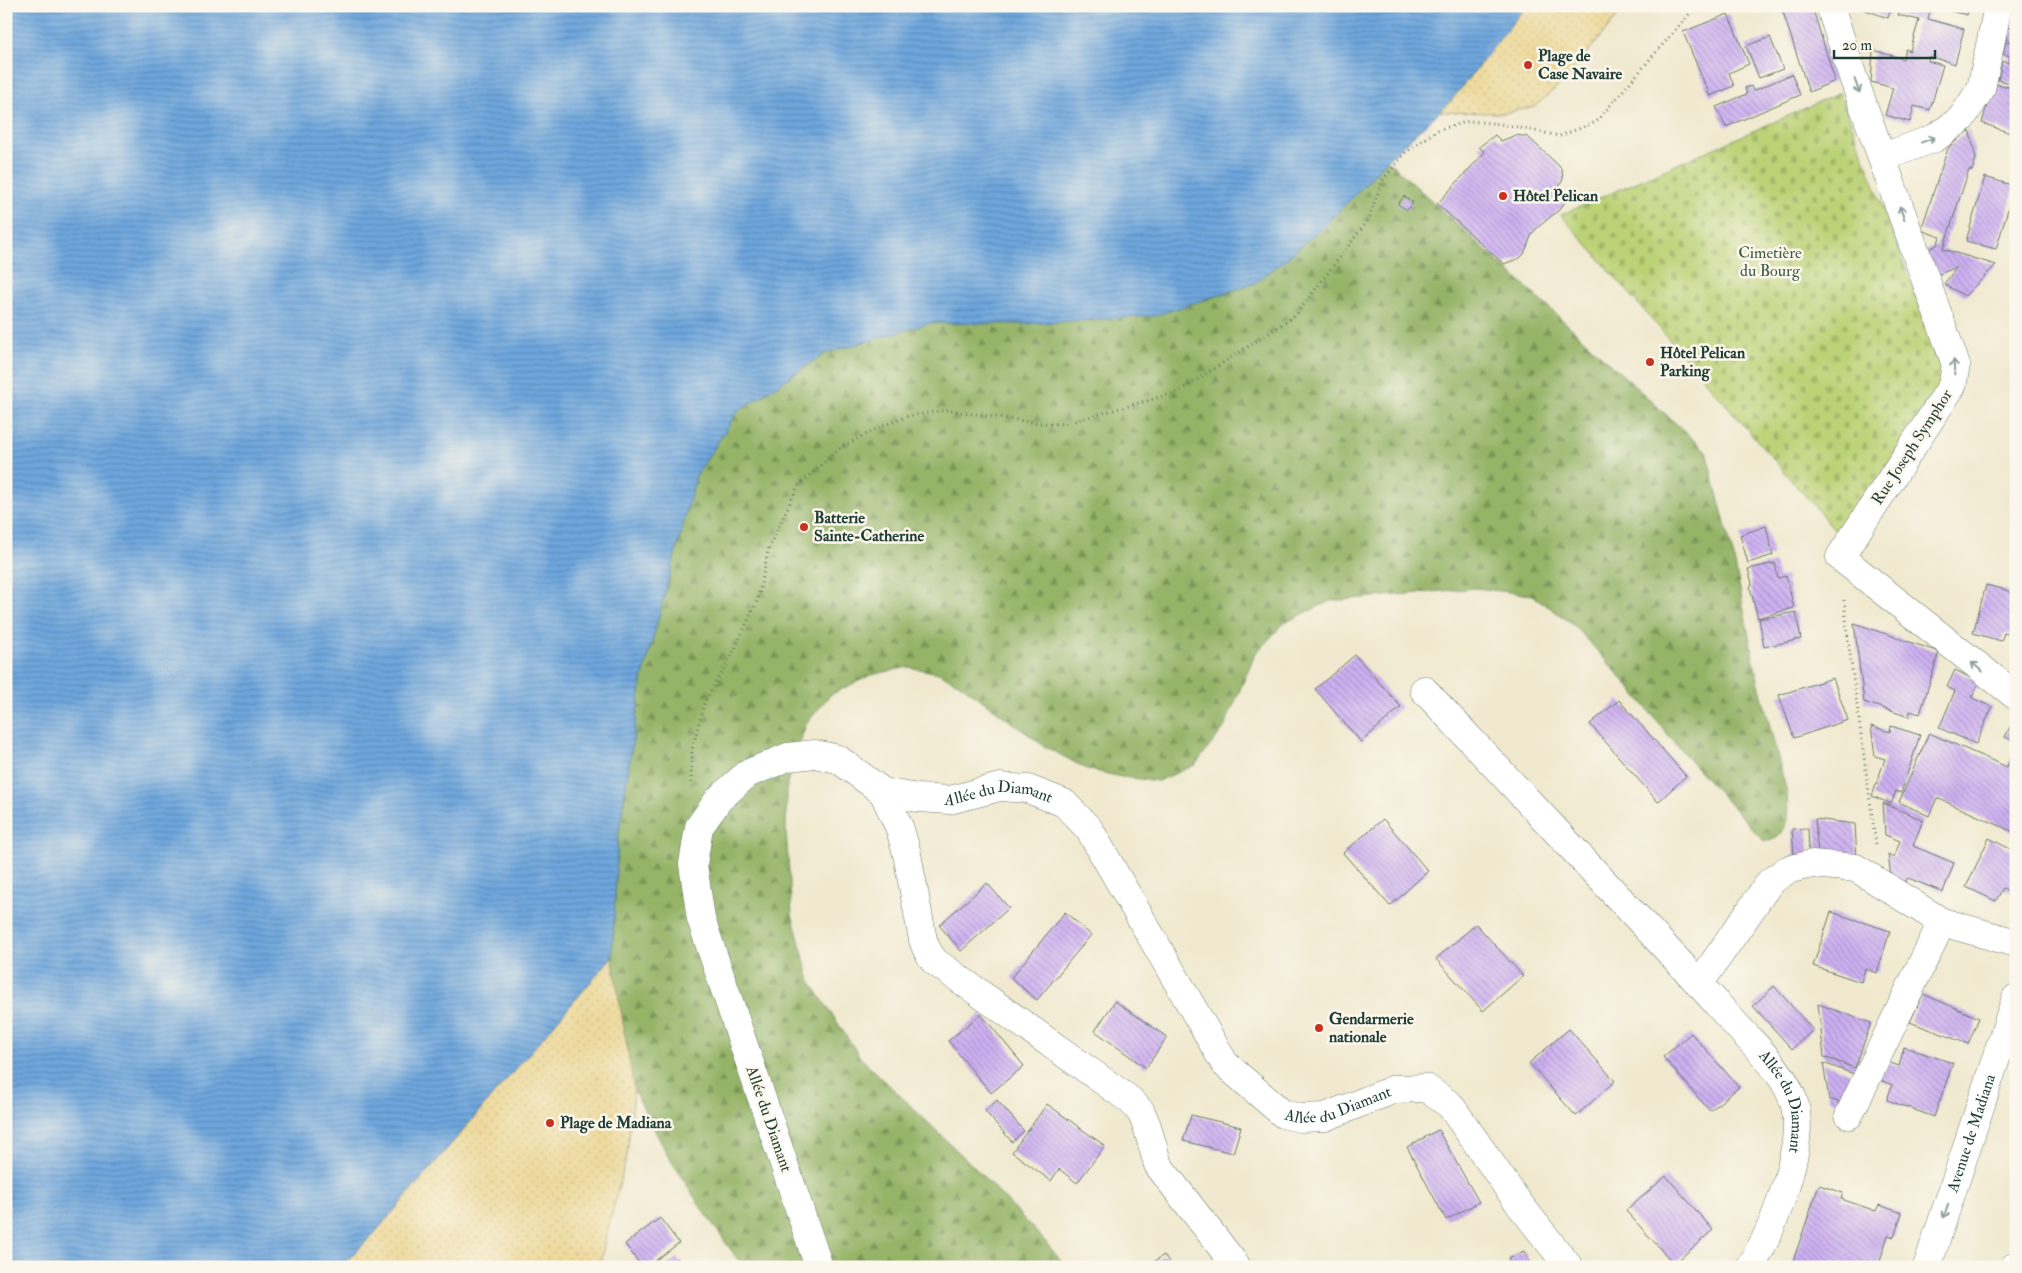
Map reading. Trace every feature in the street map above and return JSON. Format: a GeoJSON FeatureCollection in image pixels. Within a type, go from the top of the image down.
{"type":"FeatureCollection","features":[{"type":"Feature","properties":{"kind":"street","name":"Rue Joseph Symphor"},"geometry":{"type":"LineString","coordinates":[[1830,6],[1956,365],[1952,386],[1840,557]]}},
{"type":"Feature","properties":{"kind":"street"},"geometry":{"type":"LineString","coordinates":[[1883,157],[1935,138],[1961,119],[1981,89],[1998,6]]}},
{"type":"Feature","properties":{"kind":"street"},"geometry":{"type":"LineString","coordinates":[[1840,557],[2002,687],[2016,696]]}},
{"type":"Feature","properties":{"kind":"street","name":"Allée du Diamant"},"geometry":{"type":"LineString","coordinates":[[1424,690],[1699,984],[1784,1081],[1795,1105],[1798,1130],[1776,1215],[1750,1267]]}},
{"type":"Feature","properties":{"kind":"street","name":"Allée du Diamant"},"geometry":{"type":"LineString","coordinates":[[819,1267],[701,920],[693,864],[699,827],[719,799],[747,774],[788,758],[815,754],[838,759],[883,792],[918,798],[950,800],[1000,787],[1028,789],[1064,803],[1089,829],[1225,1064],[1283,1114],[1300,1118],[1325,1117],[1395,1089],[1426,1088],[1450,1105],[1520,1205],[1569,1267]]}},
{"type":"Feature","properties":{"kind":"street"},"geometry":{"type":"LineString","coordinates":[[883,792],[900,828],[907,854],[923,940],[926,950],[934,961],[1130,1100],[1141,1112],[1158,1165],[1237,1267]]}},
{"type":"Feature","properties":{"kind":"street"},"geometry":{"type":"LineString","coordinates":[[1699,984],[1770,882],[1787,870],[1812,864],[1856,868],[1942,922],[2016,943]]}},
{"type":"Feature","properties":{"kind":"street"},"geometry":{"type":"LineString","coordinates":[[1849,1116],[1942,922]]}},
{"type":"Feature","properties":{"kind":"street","name":"Avenue de Madiana"},"geometry":{"type":"LineString","coordinates":[[1927,1267],[2016,998]]}},
{"type":"Feature","properties":{"kind":"path"},"geometry":{"type":"LineString","coordinates":[[699,827],[691,797],[692,749],[705,701],[731,657],[758,599],[769,547],[798,486],[840,448],[880,427],[908,416],[946,410],[1038,423],[1064,424],[1178,392],[1295,316],[1368,220],[1382,181],[1405,153],[1437,130],[1470,121],[1501,124],[1560,136],[1596,122],[1696,6]]}},
{"type":"Feature","properties":{"kind":"path"},"geometry":{"type":"LineString","coordinates":[[1840,557],[1848,639],[1880,883]]}},
{"type":"Feature","properties":{"kind":"green space","name":"Cimetière du Bourg"},"geometry":{"type":"Polygon","coordinates":[[[1840,93],[1946,376],[1842,538],[1561,215],[1840,93]]]}},
{"type":"Feature","properties":{"kind":"green space"},"geometry":{"type":"Polygon","coordinates":[[[1387,160],[1706,451],[1733,554],[1756,672],[1787,793],[1788,809],[1786,824],[1783,830],[1773,839],[1764,841],[1678,747],[1627,684],[1573,624],[1532,595],[1476,588],[1330,601],[1284,623],[1255,654],[1224,728],[1195,765],[1158,781],[1121,777],[1087,769],[1044,746],[960,684],[939,673],[908,667],[871,675],[830,695],[806,724],[787,783],[786,831],[792,914],[810,981],[860,1057],[973,1166],[1044,1240],[1066,1267],[743,1267],[702,1209],[667,1154],[634,1090],[612,957],[618,838],[642,680],[696,476],[738,411],[826,353],[930,323],[1024,324],[1206,300],[1255,283],[1290,256],[1361,189],[1387,160]]]}},
{"type":"Feature","properties":{"kind":"sand","name":"Plage de Case Navaire"},"geometry":{"type":"Polygon","coordinates":[[[1526,6],[1626,6],[1564,81],[1534,107],[1504,113],[1440,112],[1526,6]]]}},
{"type":"Feature","properties":{"kind":"sand","name":"Plage de Madiana"},"geometry":{"type":"Polygon","coordinates":[[[612,957],[634,1090],[627,1155],[604,1244],[601,1267],[340,1267],[372,1236],[612,957]]]}},
{"type":"Feature","properties":{"kind":"water"},"geometry":{"type":"Polygon","coordinates":[[[6,6],[1526,6],[1451,101],[1387,160],[1324,226],[1255,283],[1154,316],[1024,324],[930,323],[826,353],[738,411],[696,476],[642,680],[618,838],[612,957],[372,1236],[340,1267],[6,1267],[6,6]]]}},
{"type":"Feature","properties":{"kind":"building"},"geometry":{"type":"Polygon","coordinates":[[[1781,6],[1812,6],[1835,81],[1809,92],[1781,6]]]}},
{"type":"Feature","properties":{"kind":"building"},"geometry":{"type":"Polygon","coordinates":[[[1854,6],[1892,6],[1888,18],[1854,6]]]}},
{"type":"Feature","properties":{"kind":"building"},"geometry":{"type":"Polygon","coordinates":[[[1901,6],[1931,6],[1928,19],[1964,29],[1955,64],[1929,56],[1928,61],[1943,65],[1930,110],[1914,106],[1910,122],[1885,115],[1893,88],[1871,82],[1873,50],[1903,59],[1906,49],[1910,51],[1919,20],[1898,15],[1901,6]]]}},
{"type":"Feature","properties":{"kind":"building"},"geometry":{"type":"Polygon","coordinates":[[[1948,6],[1969,6],[1967,15],[1950,11],[1948,6]]]}},
{"type":"Feature","properties":{"kind":"building"},"geometry":{"type":"Polygon","coordinates":[[[1728,14],[1749,64],[1729,73],[1734,86],[1710,96],[1683,32],[1728,14]]]}},
{"type":"Feature","properties":{"kind":"building"},"geometry":{"type":"Polygon","coordinates":[[[2008,27],[2016,30],[2016,44],[2006,39],[2008,27]]]}},
{"type":"Feature","properties":{"kind":"building"},"geometry":{"type":"Polygon","coordinates":[[[1770,37],[1783,69],[1759,78],[1746,46],[1770,37]]]}},
{"type":"Feature","properties":{"kind":"building"},"geometry":{"type":"Polygon","coordinates":[[[2006,41],[2016,45],[2016,84],[1998,80],[2002,61],[2009,63],[2010,56],[2003,54],[2006,41]]]}},
{"type":"Feature","properties":{"kind":"building"},"geometry":{"type":"Polygon","coordinates":[[[1792,74],[1800,95],[1726,127],[1716,107],[1747,94],[1745,88],[1751,86],[1753,91],[1792,74]]]}},
{"type":"Feature","properties":{"kind":"building"},"geometry":{"type":"Polygon","coordinates":[[[1993,83],[2016,89],[2016,135],[1982,123],[1993,83]]]}},
{"type":"Feature","properties":{"kind":"building"},"geometry":{"type":"Polygon","coordinates":[[[1969,129],[1976,158],[1972,171],[1969,170],[1943,249],[1996,265],[1965,296],[1944,284],[1957,267],[1937,275],[1925,251],[1937,245],[1940,237],[1921,230],[1948,148],[1969,129]]]}},
{"type":"Feature","properties":{"kind":"building","name":"Hôtel Pelican"},"geometry":{"type":"Polygon","coordinates":[[[1495,135],[1501,141],[1516,135],[1528,137],[1562,170],[1563,179],[1557,192],[1567,200],[1559,210],[1532,234],[1524,254],[1520,258],[1504,264],[1437,204],[1485,152],[1479,147],[1495,135]]]}},
{"type":"Feature","properties":{"kind":"building"},"geometry":{"type":"Polygon","coordinates":[[[1985,177],[2015,186],[1996,249],[1966,241],[1985,177]]]}},
{"type":"Feature","properties":{"kind":"building"},"geometry":{"type":"Polygon","coordinates":[[[1404,196],[1413,203],[1407,210],[1398,204],[1404,196]]]}},
{"type":"Feature","properties":{"kind":"building"},"geometry":{"type":"Polygon","coordinates":[[[1766,526],[1773,555],[1748,563],[1740,535],[1766,526]]]}},
{"type":"Feature","properties":{"kind":"building"},"geometry":{"type":"Polygon","coordinates":[[[1775,563],[1778,578],[1786,576],[1794,608],[1758,618],[1750,588],[1752,583],[1748,569],[1775,563]]]}},
{"type":"Feature","properties":{"kind":"building"},"geometry":{"type":"Polygon","coordinates":[[[1986,585],[2006,590],[2016,596],[2016,636],[2004,633],[2001,641],[1973,633],[1986,585]]]}},
{"type":"Feature","properties":{"kind":"building"},"geometry":{"type":"Polygon","coordinates":[[[1796,612],[1801,639],[1764,647],[1759,619],[1796,612]]]}},
{"type":"Feature","properties":{"kind":"building"},"geometry":{"type":"Polygon","coordinates":[[[1854,623],[1939,652],[1920,714],[1910,711],[1909,717],[1864,702],[1854,623]]]}},
{"type":"Feature","properties":{"kind":"building"},"geometry":{"type":"Polygon","coordinates":[[[1355,655],[1401,707],[1361,742],[1315,689],[1355,655]]]}},
{"type":"Feature","properties":{"kind":"building"},"geometry":{"type":"Polygon","coordinates":[[[1955,670],[1979,682],[1972,698],[1992,707],[1976,744],[1939,728],[1955,691],[1947,687],[1955,670]]]}},
{"type":"Feature","properties":{"kind":"building"},"geometry":{"type":"Polygon","coordinates":[[[1833,678],[1848,720],[1794,738],[1779,695],[1833,678]]]}},
{"type":"Feature","properties":{"kind":"building"},"geometry":{"type":"Polygon","coordinates":[[[1619,700],[1686,776],[1658,802],[1590,724],[1619,700]]]}},
{"type":"Feature","properties":{"kind":"building"},"geometry":{"type":"Polygon","coordinates":[[[2011,725],[2016,727],[2016,742],[2005,737],[2011,725]]]}},
{"type":"Feature","properties":{"kind":"building"},"geometry":{"type":"Polygon","coordinates":[[[1871,726],[1890,732],[1891,726],[1920,735],[1901,793],[1896,791],[1891,804],[1872,796],[1885,759],[1875,756],[1871,726]]]}},
{"type":"Feature","properties":{"kind":"building"},"geometry":{"type":"Polygon","coordinates":[[[1929,733],[2007,767],[2016,745],[2016,833],[1937,798],[1929,816],[1899,802],[1929,733]]]}},
{"type":"Feature","properties":{"kind":"building"},"geometry":{"type":"Polygon","coordinates":[[[1883,803],[1923,820],[1913,846],[1954,863],[1943,892],[1908,878],[1905,882],[1891,877],[1888,854],[1894,857],[1900,841],[1885,835],[1883,803]]]}},
{"type":"Feature","properties":{"kind":"building"},"geometry":{"type":"Polygon","coordinates":[[[1383,819],[1428,871],[1390,906],[1343,853],[1383,819]]]}},
{"type":"Feature","properties":{"kind":"building"},"geometry":{"type":"Polygon","coordinates":[[[1815,819],[1855,824],[1857,859],[1818,855],[1815,819]]]}},
{"type":"Feature","properties":{"kind":"building"},"geometry":{"type":"Polygon","coordinates":[[[1808,828],[1809,855],[1794,857],[1792,829],[1808,828]]]}},
{"type":"Feature","properties":{"kind":"building"},"geometry":{"type":"Polygon","coordinates":[[[1989,838],[2016,852],[2016,887],[2013,894],[2003,888],[1996,901],[1966,887],[1989,838]]]}},
{"type":"Feature","properties":{"kind":"building"},"geometry":{"type":"Polygon","coordinates":[[[987,883],[1009,908],[961,951],[939,925],[987,883]]]}},
{"type":"Feature","properties":{"kind":"building"},"geometry":{"type":"Polygon","coordinates":[[[1065,912],[1091,935],[1037,1000],[1011,978],[1065,912]]]}},
{"type":"Feature","properties":{"kind":"building"},"geometry":{"type":"Polygon","coordinates":[[[1831,912],[1890,931],[1877,973],[1865,969],[1861,982],[1813,966],[1831,912]]]}},
{"type":"Feature","properties":{"kind":"building"},"geometry":{"type":"Polygon","coordinates":[[[1476,924],[1523,976],[1483,1011],[1436,959],[1476,924]]]}},
{"type":"Feature","properties":{"kind":"building"},"geometry":{"type":"Polygon","coordinates":[[[1774,986],[1813,1030],[1792,1049],[1753,1006],[1774,986]]]}},
{"type":"Feature","properties":{"kind":"building"},"geometry":{"type":"Polygon","coordinates":[[[1923,994],[1979,1018],[1968,1044],[1910,1022],[1923,994]]]}},
{"type":"Feature","properties":{"kind":"building"},"geometry":{"type":"Polygon","coordinates":[[[1115,1001],[1167,1037],[1146,1068],[1095,1031],[1115,1001]]]}},
{"type":"Feature","properties":{"kind":"building"},"geometry":{"type":"Polygon","coordinates":[[[1818,1004],[1871,1023],[1855,1068],[1824,1057],[1818,1004]]]}},
{"type":"Feature","properties":{"kind":"building"},"geometry":{"type":"Polygon","coordinates":[[[981,1014],[1024,1066],[991,1093],[948,1041],[981,1014]]]}},
{"type":"Feature","properties":{"kind":"building"},"geometry":{"type":"Polygon","coordinates":[[[1569,1029],[1615,1081],[1576,1116],[1529,1063],[1569,1029]]]}},
{"type":"Feature","properties":{"kind":"building"},"geometry":{"type":"Polygon","coordinates":[[[1691,1033],[1739,1087],[1710,1111],[1663,1057],[1691,1033]]]}},
{"type":"Feature","properties":{"kind":"building"},"geometry":{"type":"Polygon","coordinates":[[[1904,1047],[1953,1063],[1934,1117],[1887,1100],[1892,1085],[1878,1079],[1885,1061],[1899,1066],[1904,1047]]]}},
{"type":"Feature","properties":{"kind":"building"},"geometry":{"type":"Polygon","coordinates":[[[1823,1063],[1854,1074],[1844,1104],[1829,1099],[1823,1063]]]}},
{"type":"Feature","properties":{"kind":"building"},"geometry":{"type":"Polygon","coordinates":[[[997,1100],[1024,1131],[1012,1142],[985,1111],[997,1100]]]}},
{"type":"Feature","properties":{"kind":"building"},"geometry":{"type":"Polygon","coordinates":[[[1047,1104],[1105,1146],[1077,1183],[1059,1169],[1051,1181],[1012,1152],[1047,1104]]]}},
{"type":"Feature","properties":{"kind":"building"},"geometry":{"type":"Polygon","coordinates":[[[1191,1115],[1241,1127],[1233,1153],[1183,1141],[1191,1115]]]}},
{"type":"Feature","properties":{"kind":"building"},"geometry":{"type":"Polygon","coordinates":[[[1438,1130],[1479,1202],[1446,1220],[1407,1147],[1438,1130]]]}},
{"type":"Feature","properties":{"kind":"building"},"geometry":{"type":"Polygon","coordinates":[[[1666,1176],[1713,1230],[1674,1264],[1626,1211],[1666,1176]]]}},
{"type":"Feature","properties":{"kind":"building"},"geometry":{"type":"Polygon","coordinates":[[[1819,1185],[1843,1193],[1841,1199],[1876,1211],[1879,1205],[1902,1213],[1894,1237],[1888,1235],[1878,1267],[1791,1267],[1819,1185]]]}},
{"type":"Feature","properties":{"kind":"building"},"geometry":{"type":"Polygon","coordinates":[[[660,1218],[679,1243],[647,1267],[642,1267],[625,1244],[660,1218]]]}},
{"type":"Feature","properties":{"kind":"building"},"geometry":{"type":"Polygon","coordinates":[[[1524,1251],[1532,1267],[1512,1267],[1508,1258],[1524,1251]]]}},
{"type":"Feature","properties":{"kind":"building"},"geometry":{"type":"Polygon","coordinates":[[[1164,1255],[1173,1267],[1146,1267],[1164,1255]]]}},
{"type":"Feature","properties":{"kind":"building"},"geometry":{"type":"Polygon","coordinates":[[[677,1258],[684,1267],[665,1267],[677,1258]]]}},
{"type":"Feature","properties":{"kind":"place","name":"Plage de Case Navaire"},"geometry":{"type":"Point","coordinates":[1528,65]}},
{"type":"Feature","properties":{"kind":"place","name":"Hôtel Pelican"},"geometry":{"type":"Point","coordinates":[1503,196]}},
{"type":"Feature","properties":{"kind":"place","name":"Hôtel Pelican Parking"},"geometry":{"type":"Point","coordinates":[1650,362]}},
{"type":"Feature","properties":{"kind":"place","name":"Batterie Sainte-Catherine"},"geometry":{"type":"Point","coordinates":[804,527]}},
{"type":"Feature","properties":{"kind":"place","name":"Gendarmerie nationale"},"geometry":{"type":"Point","coordinates":[1319,1028]}},
{"type":"Feature","properties":{"kind":"place","name":"Plage de Madiana"},"geometry":{"type":"Point","coordinates":[550,1123]}}]}
